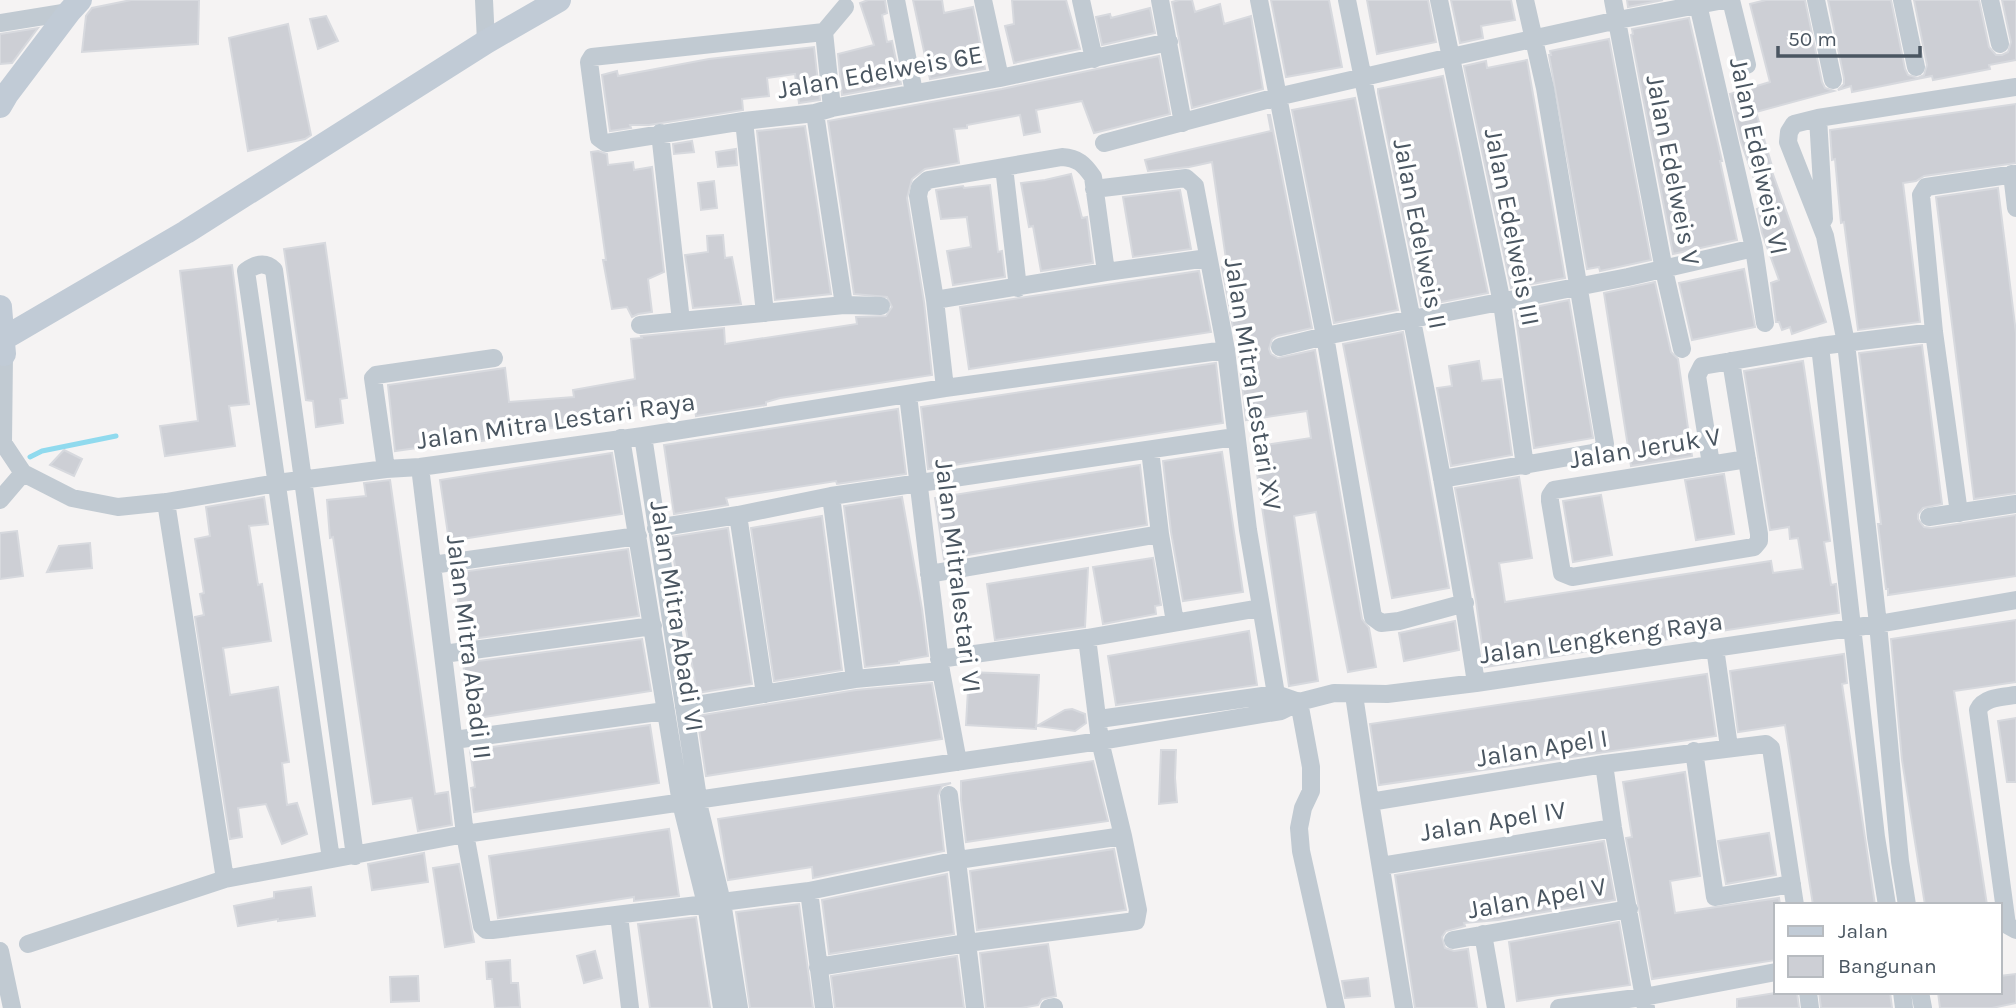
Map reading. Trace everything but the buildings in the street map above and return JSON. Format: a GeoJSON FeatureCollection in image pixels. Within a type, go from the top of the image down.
{"type":"FeatureCollection","features":[{"type":"Feature","properties":{"kind":"street"},"geometry":{"type":"LineString","coordinates":[[484,0],[486,42]]}},
{"type":"Feature","properties":{"kind":"street"},"geometry":{"type":"LineString","coordinates":[[2,350],[486,42],[559,0]]}},
{"type":"Feature","properties":{"kind":"street"},"geometry":{"type":"LineString","coordinates":[[896,0],[914,92]]}},
{"type":"Feature","properties":{"kind":"street"},"geometry":{"type":"LineString","coordinates":[[983,0],[1000,78]]}},
{"type":"Feature","properties":{"kind":"street"},"geometry":{"type":"LineString","coordinates":[[1081,0],[1094,59]]}},
{"type":"Feature","properties":{"kind":"street"},"geometry":{"type":"LineString","coordinates":[[1160,0],[1183,123]]}},
{"type":"Feature","properties":{"kind":"street"},"geometry":{"type":"LineString","coordinates":[[1259,0],[1325,336],[1373,617],[1381,623],[1399,621],[1465,603]]}},
{"type":"Feature","properties":{"kind":"street","name":"Jalan Edelweis II"},"geometry":{"type":"LineString","coordinates":[[1347,0],[1442,479],[1465,603],[1476,683]]}},
{"type":"Feature","properties":{"kind":"street","name":"Jalan Edelweis III"},"geometry":{"type":"LineString","coordinates":[[1439,0],[1502,303],[1525,466]]}},
{"type":"Feature","properties":{"kind":"street"},"geometry":{"type":"LineString","coordinates":[[1442,479],[1592,453],[1600,451],[1605,444],[1545,88],[1525,0]]}},
{"type":"Feature","properties":{"kind":"street","name":"Jalan Edelweis V"},"geometry":{"type":"LineString","coordinates":[[1614,0],[1664,270],[1682,349]]}},
{"type":"Feature","properties":{"kind":"street"},"geometry":{"type":"LineString","coordinates":[[1731,0],[1747,65]]}},
{"type":"Feature","properties":{"kind":"street"},"geometry":{"type":"LineString","coordinates":[[1816,0],[1833,80]]}},
{"type":"Feature","properties":{"kind":"street"},"geometry":{"type":"LineString","coordinates":[[1902,0],[1916,67]]}},
{"type":"Feature","properties":{"kind":"street"},"geometry":{"type":"LineString","coordinates":[[1990,0],[2000,44]]}},
{"type":"Feature","properties":{"kind":"street"},"geometry":{"type":"LineString","coordinates":[[844,305],[824,111],[824,32],[848,2]]}},
{"type":"Feature","properties":{"kind":"street"},"geometry":{"type":"LineString","coordinates":[[1104,143],[1277,97],[1618,20],[1710,2]]}},
{"type":"Feature","properties":{"kind":"street","name":"Jalan Edelweis VI"},"geometry":{"type":"LineString","coordinates":[[1710,2],[1765,323]]}},
{"type":"Feature","properties":{"kind":"street"},"geometry":{"type":"LineString","coordinates":[[0,23],[75,6]]}},
{"type":"Feature","properties":{"kind":"street"},"geometry":{"type":"LineString","coordinates":[[0,106],[6,94],[75,6]]}},
{"type":"Feature","properties":{"kind":"street","name":"Jalan Edelweis 6E"},"geometry":{"type":"LineString","coordinates":[[824,32],[592,57],[589,62],[599,138],[606,143],[824,111],[1000,78],[1169,42]]}},
{"type":"Feature","properties":{"kind":"street"},"geometry":{"type":"LineString","coordinates":[[1825,236],[1788,142],[1789,132],[1794,124],[2016,87]]}},
{"type":"Feature","properties":{"kind":"street"},"geometry":{"type":"LineString","coordinates":[[1818,118],[1833,344],[1863,625],[1877,837],[1888,903]]}},
{"type":"Feature","properties":{"kind":"street"},"geometry":{"type":"LineString","coordinates":[[744,121],[765,313]]}},
{"type":"Feature","properties":{"kind":"street"},"geometry":{"type":"LineString","coordinates":[[660,133],[681,321]]}},
{"type":"Feature","properties":{"kind":"street"},"geometry":{"type":"LineString","coordinates":[[946,388],[918,196],[920,187],[928,180],[1062,157],[1073,158],[1085,165],[1093,177],[1107,272]]}},
{"type":"Feature","properties":{"kind":"street"},"geometry":{"type":"LineString","coordinates":[[1004,167],[1018,288]]}},
{"type":"Feature","properties":{"kind":"street"},"geometry":{"type":"LineString","coordinates":[[1959,513],[1934,332],[1921,195],[1926,187],[2014,174],[2016,208]]}},
{"type":"Feature","properties":{"kind":"street","name":"Jalan Mitra Lestari XV"},"geometry":{"type":"LineString","coordinates":[[1094,189],[1186,178],[1195,186],[1226,350],[1235,437],[1260,608],[1276,694]]}},
{"type":"Feature","properties":{"kind":"street"},"geometry":{"type":"LineString","coordinates":[[1280,347],[1410,318],[1502,303],[1664,270],[1754,248]]}},
{"type":"Feature","properties":{"kind":"street"},"geometry":{"type":"LineString","coordinates":[[935,300],[1208,258]]}},
{"type":"Feature","properties":{"kind":"street"},"geometry":{"type":"LineString","coordinates":[[331,859],[246,271],[261,264],[269,265],[274,270],[355,856]]}},
{"type":"Feature","properties":{"kind":"street"},"geometry":{"type":"LineString","coordinates":[[640,325],[844,305],[881,306]]}},
{"type":"Feature","properties":{"kind":"street"},"geometry":{"type":"LineString","coordinates":[[0,307],[2,350]]}},
{"type":"Feature","properties":{"kind":"street"},"geometry":{"type":"LineString","coordinates":[[1711,464],[1698,370],[1702,366],[1833,344],[1934,332]]}},
{"type":"Feature","properties":{"kind":"street"},"geometry":{"type":"LineString","coordinates":[[1833,344],[1863,625],[1907,903]]}},
{"type":"Feature","properties":{"kind":"street","name":"Jalan Mitra Lestari Raya"},"geometry":{"type":"LineString","coordinates":[[2,350],[3,443],[23,473],[72,498],[118,507],[166,502],[277,483],[420,467],[643,436],[946,388],[1226,350]]}},
{"type":"Feature","properties":{"kind":"street"},"geometry":{"type":"LineString","coordinates":[[386,469],[373,378],[376,375],[494,358]]}},
{"type":"Feature","properties":{"kind":"street"},"geometry":{"type":"LineString","coordinates":[[1731,361],[1746,458]]}},
{"type":"Feature","properties":{"kind":"street","name":"Jalan Mitralestari VI"},"geometry":{"type":"LineString","coordinates":[[908,395],[940,665],[958,762]]}},
{"type":"Feature","properties":{"kind":"street"},"geometry":{"type":"LineString","coordinates":[[643,436],[684,708],[689,802],[738,1008]]}},
{"type":"Feature","properties":{"kind":"street"},"geometry":{"type":"LineString","coordinates":[[656,528],[920,482],[1235,437]]}},
{"type":"Feature","properties":{"kind":"street","name":"Jalan Mitra Abadi VI"},"geometry":{"type":"LineString","coordinates":[[621,438],[665,711],[689,802]]}},
{"type":"Feature","properties":{"kind":"street"},"geometry":{"type":"LineString","coordinates":[[1150,450],[1160,534],[1175,622]]}},
{"type":"Feature","properties":{"kind":"street","name":"Jalan Jeruk V"},"geometry":{"type":"LineString","coordinates":[[1746,458],[1759,534],[1759,541],[1754,547],[1572,578],[1562,573],[1550,500],[1554,490],[1711,464],[1746,458]]}},
{"type":"Feature","properties":{"kind":"street","name":"Jalan Mitra Abadi II"},"geometry":{"type":"LineString","coordinates":[[420,467],[465,834],[482,926],[486,930],[619,915]]}},
{"type":"Feature","properties":{"kind":"street"},"geometry":{"type":"LineString","coordinates":[[0,500],[23,473]]}},
{"type":"Feature","properties":{"kind":"street"},"geometry":{"type":"LineString","coordinates":[[831,496],[855,679]]}},
{"type":"Feature","properties":{"kind":"street"},"geometry":{"type":"LineString","coordinates":[[166,502],[225,879]]}},
{"type":"Feature","properties":{"kind":"street"},"geometry":{"type":"LineString","coordinates":[[1929,517],[2016,504]]}},
{"type":"Feature","properties":{"kind":"street"},"geometry":{"type":"LineString","coordinates":[[738,515],[765,694]]}},
{"type":"Feature","properties":{"kind":"street"},"geometry":{"type":"LineString","coordinates":[[929,575],[1160,534]]}},
{"type":"Feature","properties":{"kind":"street"},"geometry":{"type":"LineString","coordinates":[[432,565],[638,536]]}},
{"type":"Feature","properties":{"kind":"street","name":"Jalan Lengkeng Raya"},"geometry":{"type":"LineString","coordinates":[[1299,702],[1326,695],[1387,694],[1715,649],[2016,600]]}},
{"type":"Feature","properties":{"kind":"street"},"geometry":{"type":"LineString","coordinates":[[684,708],[1260,608]]}},
{"type":"Feature","properties":{"kind":"street"},"geometry":{"type":"LineString","coordinates":[[443,654],[653,626]]}},
{"type":"Feature","properties":{"kind":"street"},"geometry":{"type":"LineString","coordinates":[[818,967],[967,943],[1136,921],[1138,910],[1100,741],[1087,638]]}},
{"type":"Feature","properties":{"kind":"street"},"geometry":{"type":"LineString","coordinates":[[1715,649],[1729,747]]}},
{"type":"Feature","properties":{"kind":"street"},"geometry":{"type":"LineString","coordinates":[[1099,719],[1276,694],[1299,702]]}},
{"type":"Feature","properties":{"kind":"street"},"geometry":{"type":"LineString","coordinates":[[1354,695],[1404,1008]]}},
{"type":"Feature","properties":{"kind":"street"},"geometry":{"type":"LineString","coordinates":[[2016,695],[1986,701],[1978,710],[2007,925],[2016,930]]}},
{"type":"Feature","properties":{"kind":"street"},"geometry":{"type":"LineString","coordinates":[[28,944],[225,879],[465,834],[1100,741],[1281,711],[1299,702]]}},
{"type":"Feature","properties":{"kind":"street"},"geometry":{"type":"LineString","coordinates":[[1299,702],[1311,767],[1311,791],[1303,808],[1299,828],[1300,851],[1336,1008]]}},
{"type":"Feature","properties":{"kind":"street"},"geometry":{"type":"LineString","coordinates":[[454,740],[665,711]]}},
{"type":"Feature","properties":{"kind":"street","name":"Jalan Apel I"},"geometry":{"type":"LineString","coordinates":[[1370,802],[1604,764],[1766,744],[1771,748],[1795,903]]}},
{"type":"Feature","properties":{"kind":"street"},"geometry":{"type":"LineString","coordinates":[[1694,751],[1715,897],[1792,884]]}},
{"type":"Feature","properties":{"kind":"street"},"geometry":{"type":"LineString","coordinates":[[1604,764],[1645,1002]]}},
{"type":"Feature","properties":{"kind":"street"},"geometry":{"type":"LineString","coordinates":[[949,795],[975,1008]]}},
{"type":"Feature","properties":{"kind":"street","name":"Jalan Apel IV"},"geometry":{"type":"LineString","coordinates":[[1381,866],[1613,828]]}},
{"type":"Feature","properties":{"kind":"street"},"geometry":{"type":"LineString","coordinates":[[630,1008],[619,915],[809,891],[958,860],[1123,836]]}},
{"type":"Feature","properties":{"kind":"street"},"geometry":{"type":"LineString","coordinates":[[809,891],[824,1008]]}},
{"type":"Feature","properties":{"kind":"street"},"geometry":{"type":"LineString","coordinates":[[714,903],[722,1008]]}},
{"type":"Feature","properties":{"kind":"street","name":"Jalan Apel V"},"geometry":{"type":"LineString","coordinates":[[1453,940],[1629,909]]}},
{"type":"Feature","properties":{"kind":"street"},"geometry":{"type":"LineString","coordinates":[[1483,934],[1496,1008]]}},
{"type":"Feature","properties":{"kind":"street"},"geometry":{"type":"LineString","coordinates":[[0,951],[12,1008]]}},
{"type":"Feature","properties":{"kind":"street"},"geometry":{"type":"LineString","coordinates":[[1559,1008],[1645,1002],[1774,972]]}},
{"type":"Feature","properties":{"kind":"waterway"},"geometry":{"type":"LineString","coordinates":[[30,457],[42,451],[116,436]]}}]}
